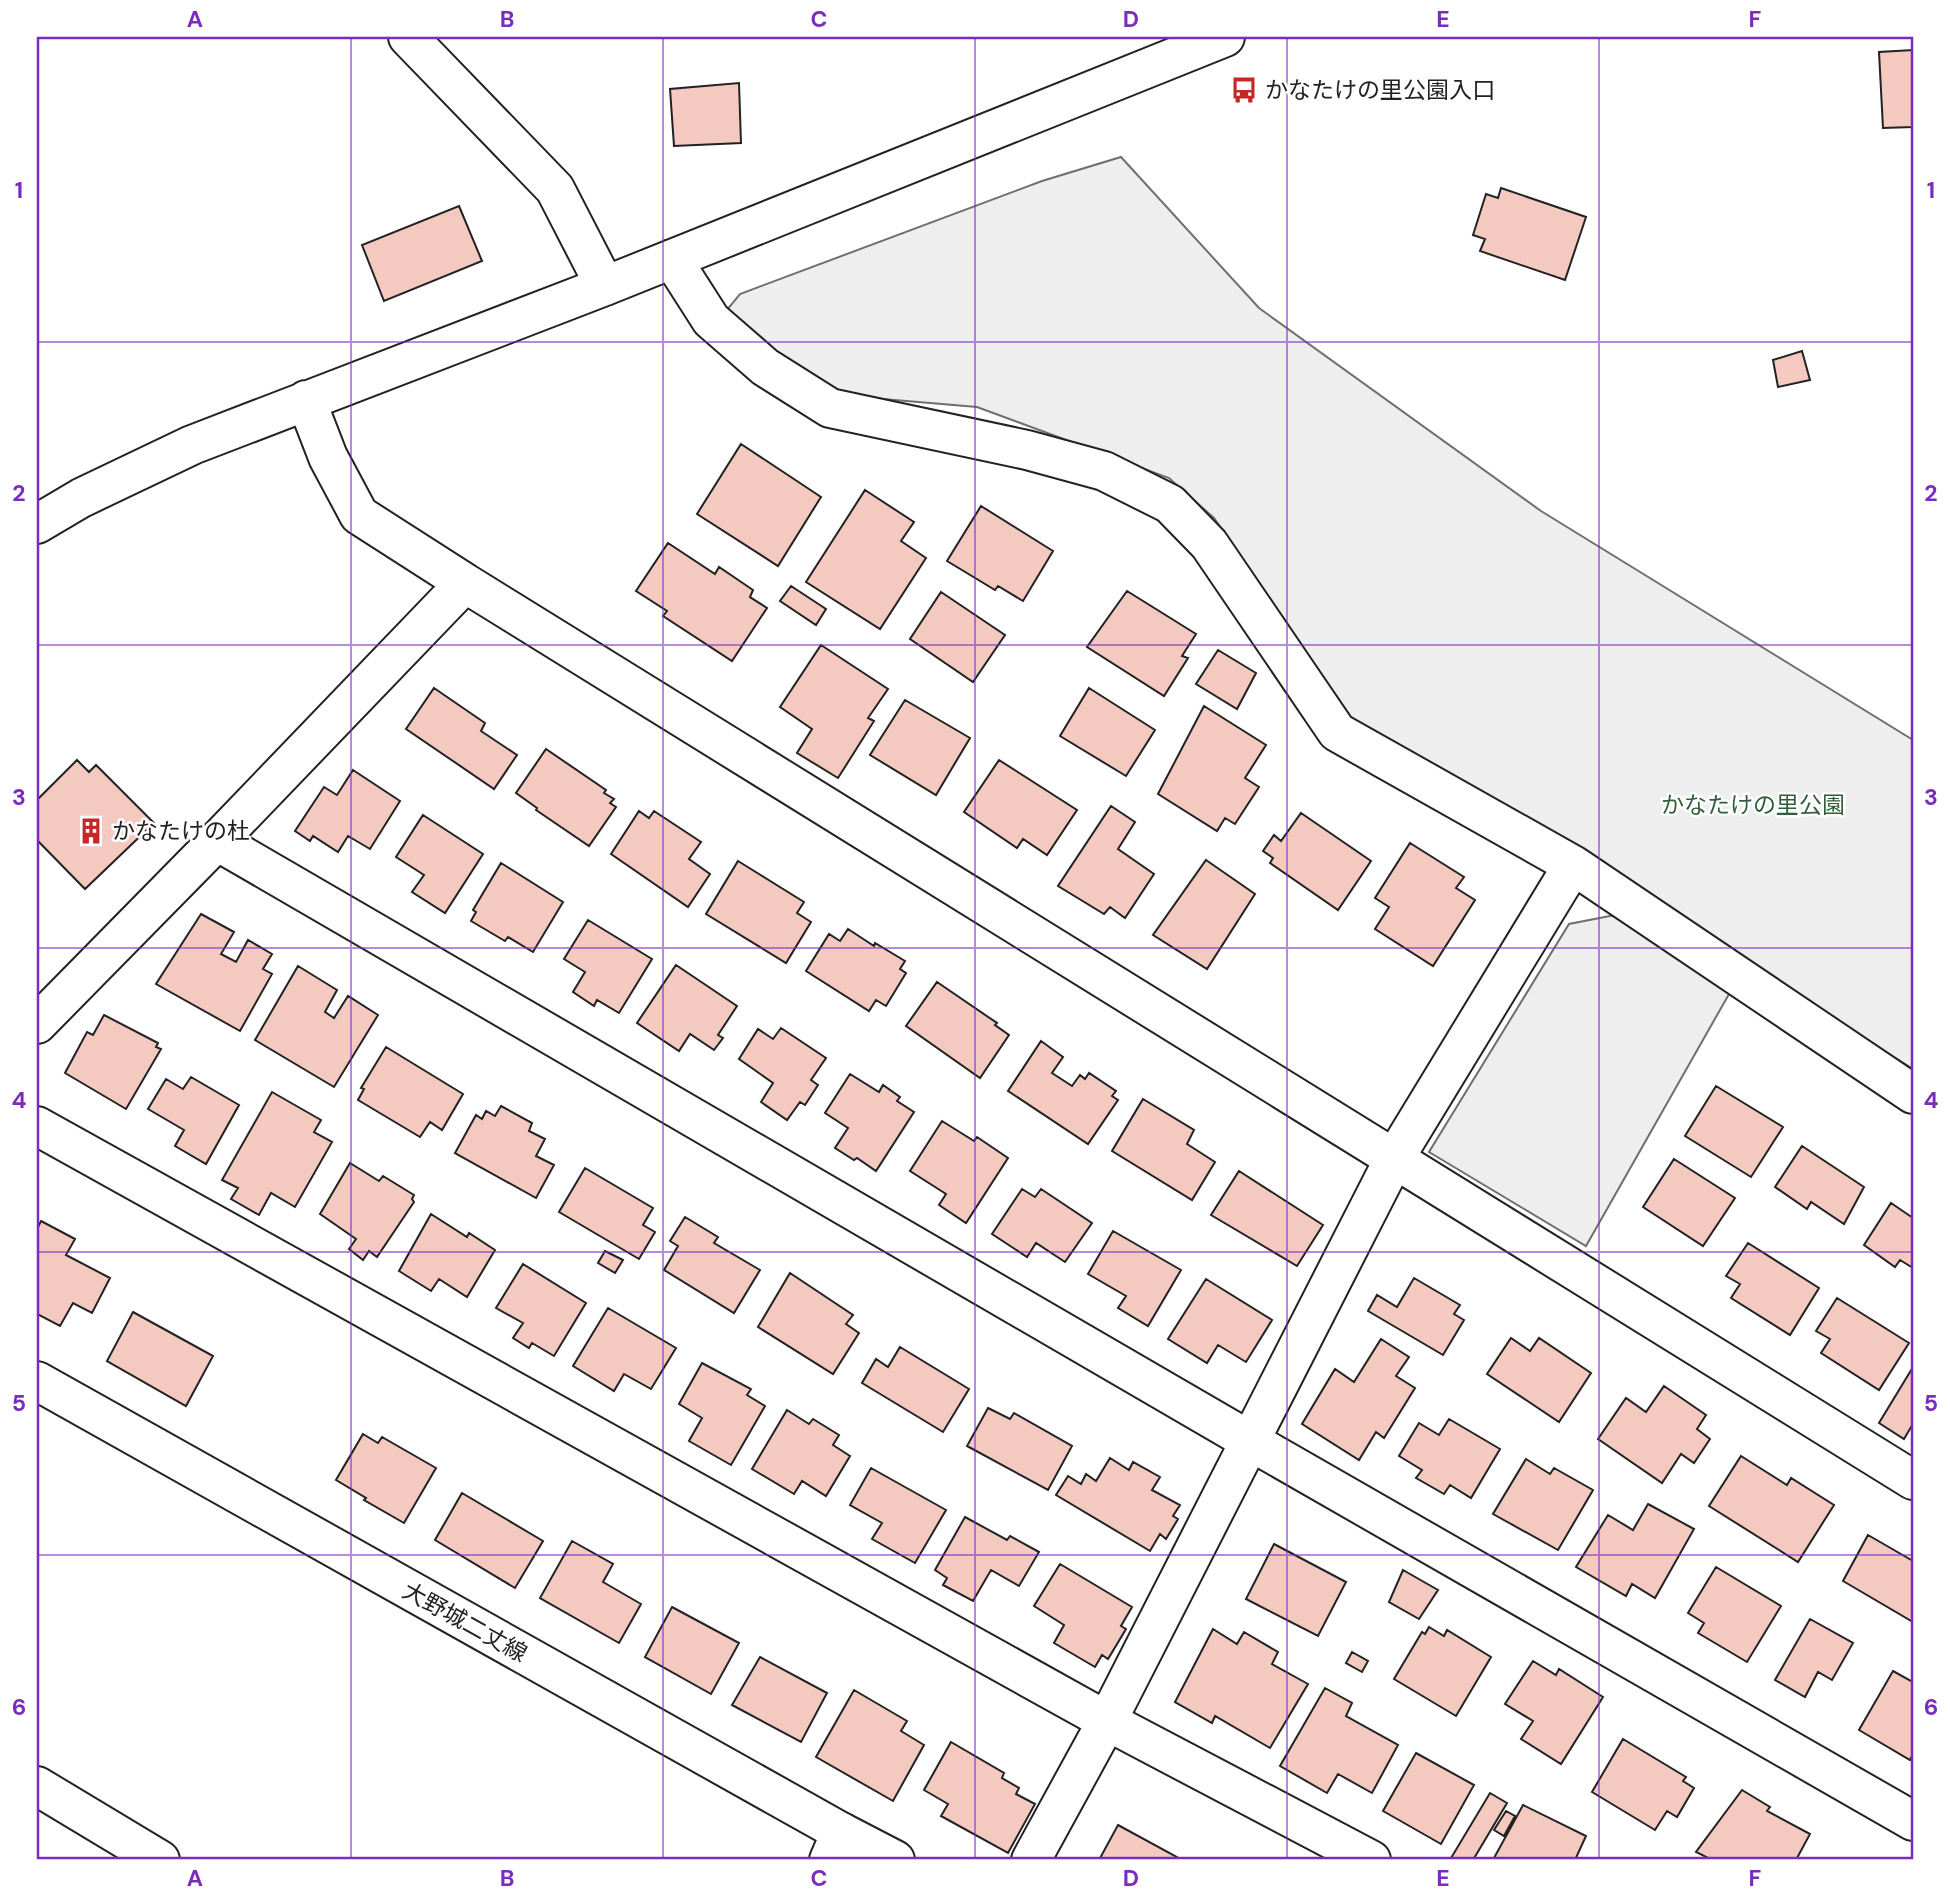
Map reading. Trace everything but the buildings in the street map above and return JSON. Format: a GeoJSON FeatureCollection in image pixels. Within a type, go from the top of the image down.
{"type":"FeatureCollection","features":[{"type":"Feature","properties":{"kind":"street"},"geometry":{"type":"LineString","coordinates":[[408,37],[555,189],[605,286]]}},
{"type":"Feature","properties":{"kind":"street"},"geometry":{"type":"LineString","coordinates":[[37,524],[82,498],[192,445],[605,286],[1225,37]]}},
{"type":"Feature","properties":{"kind":"street"},"geometry":{"type":"LineString","coordinates":[[672,259],[711,320],[765,367],[830,408],[1027,450],[1104,471],[1170,504],[1209,544],[1337,732],[1573,865],[1913,1094]]}},
{"type":"Feature","properties":{"kind":"street"},"geometry":{"type":"LineString","coordinates":[[306,400],[328,457],[359,515],[1913,1480]]}},
{"type":"Feature","properties":{"kind":"street"},"geometry":{"type":"LineString","coordinates":[[37,1024],[465,583]]}},
{"type":"Feature","properties":{"kind":"street"},"geometry":{"type":"LineString","coordinates":[[217,841],[1250,1441],[1913,1821]]}},
{"type":"Feature","properties":{"kind":"street"},"geometry":{"type":"LineString","coordinates":[[1031,1860],[1107,1721],[1394,1159],[1573,865]]}},
{"type":"Feature","properties":{"kind":"street"},"geometry":{"type":"LineString","coordinates":[[37,1126],[1107,1721],[1371,1860]]}},
{"type":"Feature","properties":{"kind":"street","name":"大野城二丈線"},"geometry":{"type":"LineString","coordinates":[[37,1381],[835,1846],[895,1860]]}},
{"type":"Feature","properties":{"kind":"street"},"geometry":{"type":"LineString","coordinates":[[37,1786],[160,1860]]}},
{"type":"Feature","properties":{"kind":"green space","name":"かなたけの里公園"},"geometry":{"type":"Polygon","coordinates":[[[1121,157],[1259,308],[1541,511],[1913,740],[1913,1069],[1353,720],[1214,518],[1169,478],[977,407],[836,395],[735,325],[726,311],[740,294],[1042,181],[1121,157]]]}},
{"type":"Feature","properties":{"kind":"green space"},"geometry":{"type":"Polygon","coordinates":[[[1620,914],[1733,987],[1586,1246],[1429,1152],[1569,924],[1620,914]]]}},
{"type":"Feature","properties":{"kind":"place","name":"かなたけの里公園入口"},"geometry":{"type":"Point","coordinates":[1244,90]}},
{"type":"Feature","properties":{"kind":"place","name":"かなたけの杜"},"geometry":{"type":"Point","coordinates":[91,831]}}]}
